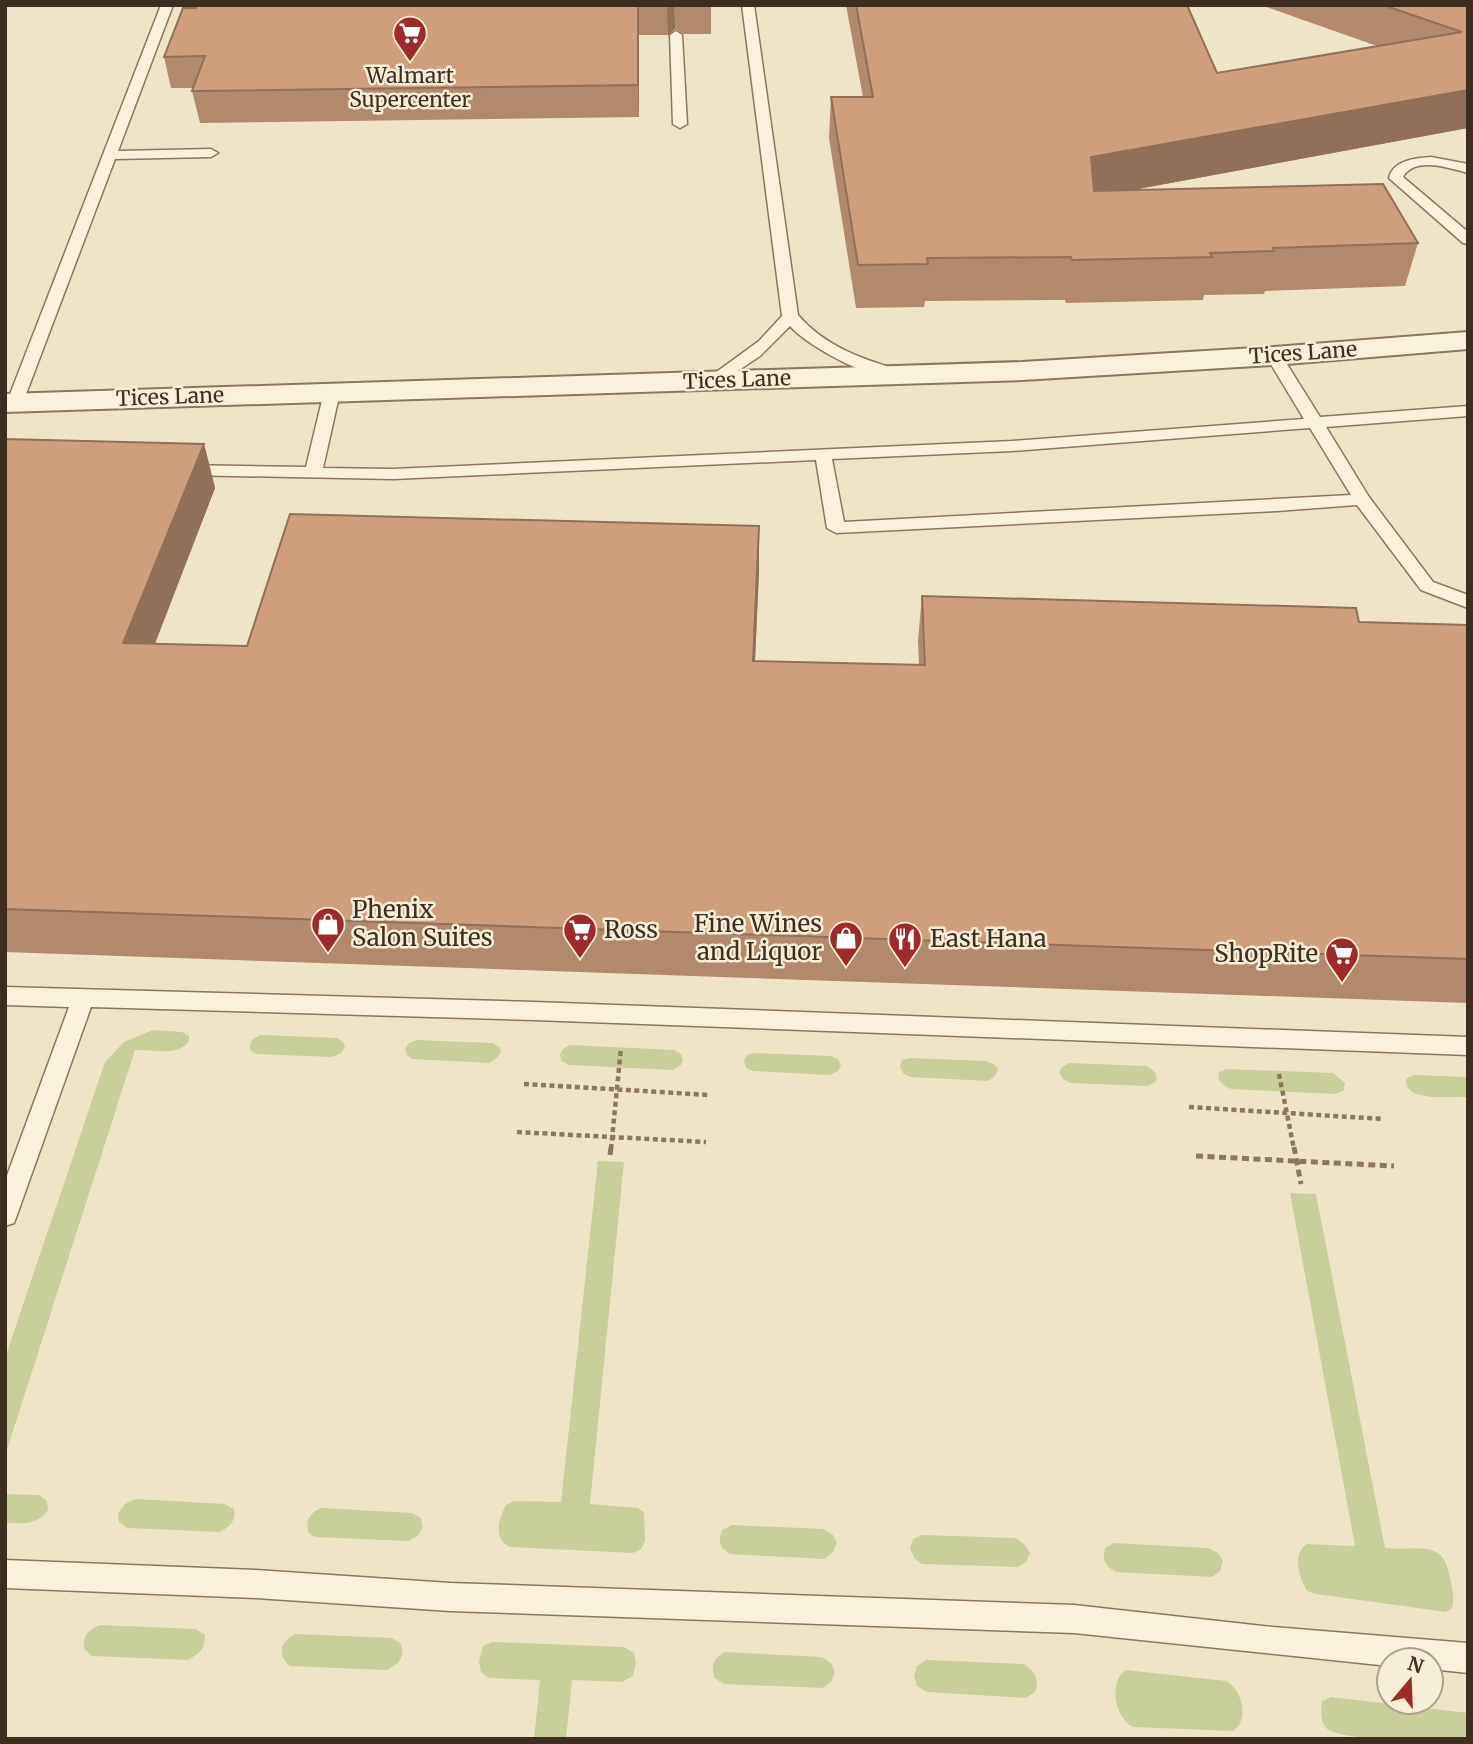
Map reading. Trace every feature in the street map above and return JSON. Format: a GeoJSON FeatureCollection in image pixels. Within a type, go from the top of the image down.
{"type":"FeatureCollection","features":[{"type":"Feature","properties":{"kind":"street","name":"Tices Lane"},"geometry":{"type":"LineString","coordinates":[[10,402],[1022,371],[1274,356],[1468,340]]}},
{"type":"Feature","properties":{"kind":"lane"},"geometry":{"type":"LineString","coordinates":[[10,402],[112,155],[167,5]]}},
{"type":"Feature","properties":{"kind":"lane"},"geometry":{"type":"LineString","coordinates":[[748,5],[790,316],[802,334],[815,343],[853,362],[898,375]]}},
{"type":"Feature","properties":{"kind":"lane"},"geometry":{"type":"LineString","coordinates":[[676,34],[680,124]]}},
{"type":"Feature","properties":{"kind":"lane"},"geometry":{"type":"LineString","coordinates":[[112,155],[212,152]]}},
{"type":"Feature","properties":{"kind":"lane"},"geometry":{"type":"LineString","coordinates":[[1468,169],[1435,162],[1416,163],[1404,166],[1397,172],[1396,178],[1468,240]]}},
{"type":"Feature","properties":{"kind":"lane"},"geometry":{"type":"LineString","coordinates":[[712,381],[769,341],[790,316]]}},
{"type":"Feature","properties":{"kind":"lane"},"geometry":{"type":"LineString","coordinates":[[1274,356],[1362,499],[1427,586],[1468,602]]}},
{"type":"Feature","properties":{"kind":"lane"},"geometry":{"type":"LineString","coordinates":[[313,474],[332,392]]}},
{"type":"Feature","properties":{"kind":"lane"},"geometry":{"type":"LineString","coordinates":[[173,469],[393,474],[822,455],[1012,446],[1468,411]]}},
{"type":"Feature","properties":{"kind":"lane"},"geometry":{"type":"LineString","coordinates":[[822,455],[836,528],[1277,506],[1362,499]]}},
{"type":"Feature","properties":{"kind":"lane"},"geometry":{"type":"LineString","coordinates":[[5,996],[534,1011],[1468,1046]]}},
{"type":"Feature","properties":{"kind":"lane"},"geometry":{"type":"LineString","coordinates":[[5,1215],[83,999]]}},
{"type":"Feature","properties":{"kind":"lane"},"geometry":{"type":"LineString","coordinates":[[5,1574],[256,1584],[450,1597],[677,1606],[872,1609],[1074,1619],[1272,1641],[1468,1658]]}},
{"type":"Feature","properties":{"kind":"path"},"geometry":{"type":"LineString","coordinates":[[610,1155],[621,1047]]}},
{"type":"Feature","properties":{"kind":"path"},"geometry":{"type":"LineString","coordinates":[[1279,1073],[1301,1184]]}},
{"type":"Feature","properties":{"kind":"path"},"geometry":{"type":"LineString","coordinates":[[524,1084],[709,1095]]}},
{"type":"Feature","properties":{"kind":"path"},"geometry":{"type":"LineString","coordinates":[[1189,1107],[1383,1119]]}},
{"type":"Feature","properties":{"kind":"path"},"geometry":{"type":"LineString","coordinates":[[517,1132],[706,1142]]}},
{"type":"Feature","properties":{"kind":"path"},"geometry":{"type":"LineString","coordinates":[[1196,1156],[1394,1166]]}},
{"type":"Feature","properties":{"kind":"green space"},"geometry":{"type":"Polygon","coordinates":[[[153,1030],[182,1032],[189,1036],[189,1041],[185,1046],[172,1051],[135,1050],[5,1456],[5,1358],[105,1062],[124,1042],[153,1030]]]}},
{"type":"Feature","properties":{"kind":"green space"},"geometry":{"type":"Polygon","coordinates":[[[261,1035],[337,1038],[345,1047],[341,1053],[332,1057],[256,1054],[250,1050],[250,1044],[261,1035]]]}},
{"type":"Feature","properties":{"kind":"green space"},"geometry":{"type":"Polygon","coordinates":[[[417,1040],[492,1043],[500,1047],[501,1052],[489,1063],[412,1059],[405,1049],[409,1043],[417,1040]]]}},
{"type":"Feature","properties":{"kind":"green space"},"geometry":{"type":"Polygon","coordinates":[[[570,1045],[674,1050],[681,1054],[683,1060],[681,1065],[672,1070],[569,1065],[561,1061],[560,1054],[570,1045]]]}},
{"type":"Feature","properties":{"kind":"green space"},"geometry":{"type":"Polygon","coordinates":[[[747,1055],[831,1056],[838,1059],[841,1065],[838,1071],[830,1075],[753,1071],[746,1068],[744,1061],[747,1055]]]}},
{"type":"Feature","properties":{"kind":"green space"},"geometry":{"type":"Polygon","coordinates":[[[902,1060],[986,1061],[995,1065],[998,1070],[988,1081],[910,1077],[903,1073],[900,1067],[902,1060]]]}},
{"type":"Feature","properties":{"kind":"green space"},"geometry":{"type":"Polygon","coordinates":[[[1069,1063],[1146,1066],[1155,1072],[1156,1082],[1148,1086],[1070,1083],[1063,1079],[1059,1072],[1069,1063]]]}},
{"type":"Feature","properties":{"kind":"green space"},"geometry":{"type":"Polygon","coordinates":[[[1227,1069],[1333,1073],[1345,1083],[1344,1090],[1335,1094],[1231,1089],[1219,1078],[1219,1072],[1227,1069]]]}},
{"type":"Feature","properties":{"kind":"green space"},"geometry":{"type":"Polygon","coordinates":[[[1414,1075],[1468,1077],[1468,1097],[1430,1097],[1412,1092],[1407,1087],[1406,1079],[1414,1075]]]}},
{"type":"Feature","properties":{"kind":"green space"},"geometry":{"type":"Polygon","coordinates":[[[598,1161],[624,1162],[590,1504],[637,1508],[644,1512],[645,1541],[641,1549],[633,1553],[510,1547],[499,1534],[499,1522],[506,1505],[514,1501],[561,1502],[598,1161]]]}},
{"type":"Feature","properties":{"kind":"green space"},"geometry":{"type":"Polygon","coordinates":[[[1290,1193],[1316,1194],[1385,1548],[1426,1549],[1441,1556],[1446,1563],[1453,1596],[1452,1608],[1446,1612],[1316,1594],[1307,1591],[1302,1579],[1298,1559],[1302,1548],[1307,1544],[1355,1546],[1290,1193]]]}},
{"type":"Feature","properties":{"kind":"green space"},"geometry":{"type":"Polygon","coordinates":[[[5,1494],[39,1495],[47,1501],[48,1510],[34,1521],[5,1523],[5,1494]]]}},
{"type":"Feature","properties":{"kind":"green space"},"geometry":{"type":"Polygon","coordinates":[[[135,1499],[225,1504],[234,1509],[234,1517],[229,1526],[219,1532],[127,1528],[119,1522],[118,1513],[125,1504],[135,1499]]]}},
{"type":"Feature","properties":{"kind":"green space"},"geometry":{"type":"Polygon","coordinates":[[[321,1508],[412,1513],[421,1518],[423,1527],[418,1536],[408,1541],[315,1537],[308,1532],[307,1524],[311,1515],[321,1508]]]}},
{"type":"Feature","properties":{"kind":"green space"},"geometry":{"type":"Polygon","coordinates":[[[732,1525],[824,1529],[833,1535],[837,1543],[833,1552],[824,1559],[730,1554],[720,1544],[720,1537],[722,1530],[732,1525]]]}},
{"type":"Feature","properties":{"kind":"green space"},"geometry":{"type":"Polygon","coordinates":[[[922,1535],[1016,1538],[1030,1553],[1026,1562],[1018,1567],[922,1564],[914,1558],[910,1548],[913,1539],[922,1535]]]}},
{"type":"Feature","properties":{"kind":"green space"},"geometry":{"type":"Polygon","coordinates":[[[1114,1543],[1208,1548],[1218,1553],[1223,1561],[1220,1571],[1212,1577],[1116,1572],[1104,1559],[1105,1548],[1114,1543]]]}},
{"type":"Feature","properties":{"kind":"green space"},"geometry":{"type":"Polygon","coordinates":[[[100,1625],[196,1629],[205,1635],[205,1640],[201,1650],[188,1660],[92,1656],[84,1649],[84,1640],[89,1631],[100,1625]]]}},
{"type":"Feature","properties":{"kind":"green space"},"geometry":{"type":"Polygon","coordinates":[[[296,1634],[392,1638],[401,1644],[403,1654],[398,1663],[387,1670],[290,1666],[283,1657],[282,1648],[286,1640],[296,1634]]]}},
{"type":"Feature","properties":{"kind":"green space"},"geometry":{"type":"Polygon","coordinates":[[[492,1642],[624,1647],[634,1653],[636,1663],[633,1676],[622,1682],[572,1680],[566,1739],[534,1739],[540,1680],[489,1678],[481,1672],[479,1661],[483,1646],[492,1642]]]}},
{"type":"Feature","properties":{"kind":"green space"},"geometry":{"type":"Polygon","coordinates":[[[725,1652],[822,1657],[831,1663],[835,1672],[831,1682],[822,1688],[724,1684],[714,1678],[713,1669],[715,1660],[725,1652]]]}},
{"type":"Feature","properties":{"kind":"green space"},"geometry":{"type":"Polygon","coordinates":[[[926,1660],[1024,1664],[1035,1675],[1036,1691],[1026,1698],[927,1692],[917,1686],[914,1676],[917,1666],[926,1660]]]}},
{"type":"Feature","properties":{"kind":"green space"},"geometry":{"type":"Polygon","coordinates":[[[1126,1670],[1226,1681],[1240,1697],[1241,1720],[1233,1731],[1133,1727],[1122,1716],[1116,1700],[1117,1682],[1126,1670]]]}},
{"type":"Feature","properties":{"kind":"green space"},"geometry":{"type":"Polygon","coordinates":[[[1331,1697],[1375,1702],[1375,1716],[1445,1716],[1445,1710],[1468,1713],[1468,1739],[1393,1739],[1335,1733],[1326,1728],[1323,1722],[1322,1701],[1331,1697]]]}},
{"type":"Feature","properties":{"kind":"building","name":"Walmart Supercenter"},"geometry":{"type":"Polygon","coordinates":[[[197,5],[638,5],[638,85],[192,91],[205,56],[164,57],[183,8],[196,8],[197,5]]]}},
{"type":"Feature","properties":{"kind":"building"},"geometry":{"type":"Polygon","coordinates":[[[856,5],[1187,5],[1217,73],[1462,32],[1383,5],[1468,5],[1468,90],[1091,157],[1094,191],[1383,184],[1418,243],[1273,248],[1274,251],[1210,253],[1212,257],[1072,260],[1071,257],[927,258],[928,264],[858,265],[831,97],[873,97],[856,5]]]}},
{"type":"Feature","properties":{"kind":"building"},"geometry":{"type":"Polygon","coordinates":[[[5,439],[204,444],[123,643],[247,646],[290,514],[759,526],[753,661],[925,665],[922,596],[1356,608],[1359,622],[1468,625],[1468,959],[5,909],[5,439]]]}},
{"type":"Feature","properties":{"kind":"place","name":"Walmart Supercenter"},"geometry":{"type":"Point","coordinates":[410,63]}},
{"type":"Feature","properties":{"kind":"place","name":"Phenix Salon Suites"},"geometry":{"type":"Point","coordinates":[328,954]}},
{"type":"Feature","properties":{"kind":"place","name":"Ross"},"geometry":{"type":"Point","coordinates":[580,960]}},
{"type":"Feature","properties":{"kind":"place","name":"Fine Wines and Liquor"},"geometry":{"type":"Point","coordinates":[846,968]}},
{"type":"Feature","properties":{"kind":"place","name":"East Hana"},"geometry":{"type":"Point","coordinates":[905,969]}},
{"type":"Feature","properties":{"kind":"place","name":"ShopRite"},"geometry":{"type":"Point","coordinates":[1342,984]}}]}
